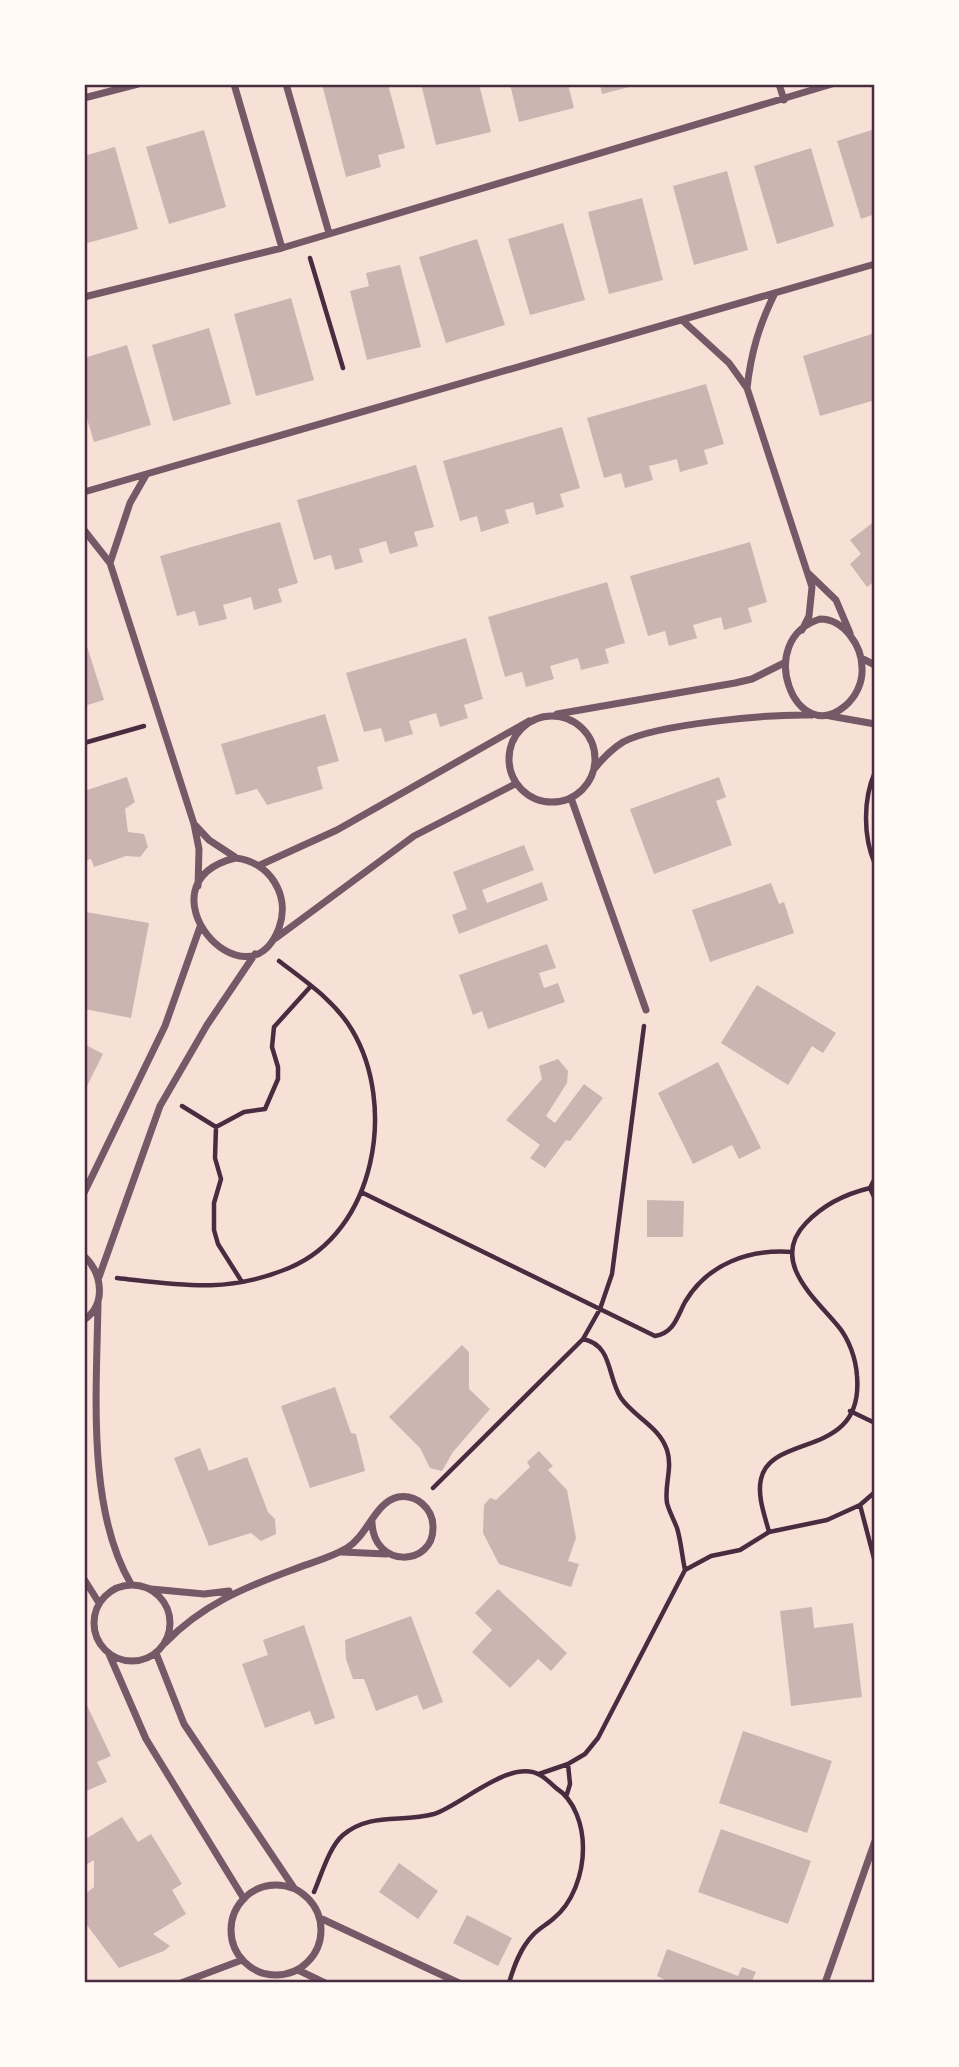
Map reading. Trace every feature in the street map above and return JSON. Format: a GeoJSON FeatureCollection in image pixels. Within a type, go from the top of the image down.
{"type":"FeatureCollection","features":[{"type":"Feature","properties":{"kind":"street"},"geometry":{"type":"LineString","coordinates":[[84,98],[138,84]]}},
{"type":"Feature","properties":{"kind":"street"},"geometry":{"type":"LineString","coordinates":[[234,84],[282,248]]}},
{"type":"Feature","properties":{"kind":"street"},"geometry":{"type":"LineString","coordinates":[[286,84],[329,233]]}},
{"type":"Feature","properties":{"kind":"street"},"geometry":{"type":"LineString","coordinates":[[779,84],[784,100]]}},
{"type":"Feature","properties":{"kind":"street"},"geometry":{"type":"LineString","coordinates":[[84,298],[282,248],[832,84]]}},
{"type":"Feature","properties":{"kind":"street"},"geometry":{"type":"LineString","coordinates":[[84,492],[875,264]]}},
{"type":"Feature","properties":{"kind":"street"},"geometry":{"type":"LineString","coordinates":[[747,388],[750,355],[759,323],[775,293]]}},
{"type":"Feature","properties":{"kind":"street"},"geometry":{"type":"LineString","coordinates":[[682,320],[729,363],[747,388],[808,573],[813,601],[802,630]]}},
{"type":"Feature","properties":{"kind":"street"},"geometry":{"type":"LineString","coordinates":[[110,563],[130,503],[146,475]]}},
{"type":"Feature","properties":{"kind":"street"},"geometry":{"type":"LineString","coordinates":[[84,530],[110,563],[194,824],[199,849],[195,898],[200,927],[209,941],[222,951],[239,955],[256,954]]}},
{"type":"Feature","properties":{"kind":"street"},"geometry":{"type":"LineString","coordinates":[[808,573],[836,600],[861,658],[859,686],[850,701],[829,716]]}},
{"type":"Feature","properties":{"kind":"street"},"geometry":{"type":"LineString","coordinates":[[814,715],[792,694],[785,679],[784,663],[788,648],[802,630],[814,621],[827,619],[851,636]]}},
{"type":"Feature","properties":{"kind":"street"},"geometry":{"type":"LineString","coordinates":[[861,658],[875,665]]}},
{"type":"Feature","properties":{"kind":"street"},"geometry":{"type":"LineString","coordinates":[[260,864],[337,830],[542,716],[735,683],[761,676],[784,663]]}},
{"type":"Feature","properties":{"kind":"street"},"geometry":{"type":"LineString","coordinates":[[594,768],[622,743],[640,735],[742,719],[814,715],[875,724]]}},
{"type":"Feature","properties":{"kind":"street"},"geometry":{"type":"LineString","coordinates":[[529,721],[511,743],[508,757],[515,784],[524,793],[547,802],[571,798],[590,780],[595,754],[591,740],[583,728],[564,718],[542,716]]}},
{"type":"Feature","properties":{"kind":"street"},"geometry":{"type":"LineString","coordinates":[[131,1584],[120,1566],[107,1524],[97,1432],[99,1276],[166,1096],[207,1025],[256,954],[414,835],[515,784]]}},
{"type":"Feature","properties":{"kind":"street"},"geometry":{"type":"LineString","coordinates":[[571,798],[646,1010]]}},
{"type":"Feature","properties":{"kind":"street"},"geometry":{"type":"LineString","coordinates":[[194,824],[209,840],[235,858],[260,864],[278,886],[282,900],[279,928],[273,940]]}},
{"type":"Feature","properties":{"kind":"street"},"geometry":{"type":"LineString","coordinates":[[198,886],[213,867],[235,858]]}},
{"type":"Feature","properties":{"kind":"street"},"geometry":{"type":"LineString","coordinates":[[84,1193],[165,1026],[200,927]]}},
{"type":"Feature","properties":{"kind":"street"},"geometry":{"type":"LineString","coordinates":[[84,1256],[99,1276]]}},
{"type":"Feature","properties":{"kind":"street"},"geometry":{"type":"LineString","coordinates":[[84,1320],[98,1301]]}},
{"type":"Feature","properties":{"kind":"street"},"geometry":{"type":"LineString","coordinates":[[109,1654],[133,1661],[156,1653],[207,1606],[240,1588],[338,1553],[358,1540],[376,1513],[390,1499],[410,1497],[420,1501],[431,1516],[432,1536],[420,1552],[401,1558],[370,1552],[338,1553]]}},
{"type":"Feature","properties":{"kind":"street"},"geometry":{"type":"LineString","coordinates":[[372,1522],[376,1542],[391,1556]]}},
{"type":"Feature","properties":{"kind":"street"},"geometry":{"type":"LineString","coordinates":[[84,1579],[99,1603]]}},
{"type":"Feature","properties":{"kind":"street"},"geometry":{"type":"LineString","coordinates":[[240,1588],[204,1594],[131,1584],[118,1587],[99,1603],[94,1625],[101,1646],[109,1654],[146,1739],[244,1899]]}},
{"type":"Feature","properties":{"kind":"street"},"geometry":{"type":"LineString","coordinates":[[148,1588],[167,1606],[170,1618],[165,1643]]}},
{"type":"Feature","properties":{"kind":"street"},"geometry":{"type":"LineString","coordinates":[[156,1653],[184,1724],[294,1889]]}},
{"type":"Feature","properties":{"kind":"street"},"geometry":{"type":"LineString","coordinates":[[825,1983],[875,1841]]}},
{"type":"Feature","properties":{"kind":"street"},"geometry":{"type":"LineString","coordinates":[[277,1885],[294,1889],[311,1900],[320,1918],[321,1938],[313,1957],[298,1970],[279,1976],[259,1972],[242,1960],[233,1946],[231,1929],[235,1913],[244,1899],[259,1888],[277,1885]]}},
{"type":"Feature","properties":{"kind":"street"},"geometry":{"type":"LineString","coordinates":[[320,1918],[458,1983]]}},
{"type":"Feature","properties":{"kind":"street"},"geometry":{"type":"LineString","coordinates":[[181,1983],[242,1960]]}},
{"type":"Feature","properties":{"kind":"street"},"geometry":{"type":"LineString","coordinates":[[298,1970],[324,1983]]}},
{"type":"Feature","properties":{"kind":"path"},"geometry":{"type":"LineString","coordinates":[[305,241],[343,368]]}},
{"type":"Feature","properties":{"kind":"path"},"geometry":{"type":"LineString","coordinates":[[84,743],[161,721]]}},
{"type":"Feature","properties":{"kind":"path"},"geometry":{"type":"LineString","coordinates":[[875,772],[867,804],[866,832],[875,864]]}},
{"type":"Feature","properties":{"kind":"path"},"geometry":{"type":"LineString","coordinates":[[866,832],[875,830]]}},
{"type":"Feature","properties":{"kind":"path"},"geometry":{"type":"LineString","coordinates":[[99,1276],[188,1287],[242,1282],[289,1268],[324,1246],[339,1230],[361,1192],[373,1146],[372,1084],[352,1030],[342,1014],[264,948]]}},
{"type":"Feature","properties":{"kind":"path"},"geometry":{"type":"LineString","coordinates":[[216,1127],[244,1111],[265,1110],[278,1079],[278,1067],[272,1047],[274,1027],[311,986]]}},
{"type":"Feature","properties":{"kind":"path"},"geometry":{"type":"LineString","coordinates":[[420,1501],[583,1339],[600,1310],[615,1256],[646,1010]]}},
{"type":"Feature","properties":{"kind":"path"},"geometry":{"type":"LineString","coordinates":[[166,1096],[216,1127]]}},
{"type":"Feature","properties":{"kind":"path"},"geometry":{"type":"LineString","coordinates":[[216,1127],[215,1158],[221,1179],[214,1203],[215,1230],[218,1244],[242,1282]]}},
{"type":"Feature","properties":{"kind":"path"},"geometry":{"type":"LineString","coordinates":[[769,1532],[760,1494],[766,1468],[779,1454],[831,1436],[850,1412],[857,1376],[852,1351],[840,1328],[801,1285],[793,1265],[792,1252],[802,1226],[816,1212],[851,1193],[870,1188],[875,1178]]}},
{"type":"Feature","properties":{"kind":"path"},"geometry":{"type":"LineString","coordinates":[[870,1188],[875,1199]]}},
{"type":"Feature","properties":{"kind":"path"},"geometry":{"type":"LineString","coordinates":[[361,1192],[654,1336],[663,1335],[674,1326],[696,1286],[724,1264],[757,1252],[792,1252]]}},
{"type":"Feature","properties":{"kind":"path"},"geometry":{"type":"LineString","coordinates":[[583,1339],[594,1342],[604,1351],[612,1381],[622,1399],[651,1425],[666,1446],[670,1462],[667,1502],[677,1529],[685,1570]]}},
{"type":"Feature","properties":{"kind":"path"},"geometry":{"type":"LineString","coordinates":[[850,1412],[875,1423]]}},
{"type":"Feature","properties":{"kind":"path"},"geometry":{"type":"LineString","coordinates":[[311,1900],[340,1838],[358,1824],[380,1818],[427,1816],[459,1804],[495,1779],[522,1772],[539,1774],[568,1765],[585,1754],[610,1720],[685,1570],[711,1556],[740,1550],[769,1532],[827,1520],[860,1505],[875,1492]]}},
{"type":"Feature","properties":{"kind":"path"},"geometry":{"type":"LineString","coordinates":[[860,1505],[875,1562]]}},
{"type":"Feature","properties":{"kind":"path"},"geometry":{"type":"LineString","coordinates":[[567,1794],[570,1784],[568,1765]]}},
{"type":"Feature","properties":{"kind":"path"},"geometry":{"type":"LineString","coordinates":[[509,1983],[515,1961],[531,1936],[564,1908],[578,1881],[582,1833],[567,1794],[539,1774]]}},
{"type":"Feature","properties":{"kind":"building"},"geometry":{"type":"Polygon","coordinates":[[[322,84],[388,84],[405,148],[378,155],[381,167],[346,177],[322,84]]]}},
{"type":"Feature","properties":{"kind":"building"},"geometry":{"type":"Polygon","coordinates":[[[421,84],[479,84],[491,132],[436,145],[421,84]]]}},
{"type":"Feature","properties":{"kind":"building"},"geometry":{"type":"Polygon","coordinates":[[[510,84],[568,84],[574,108],[519,122],[510,84]]]}},
{"type":"Feature","properties":{"kind":"building"},"geometry":{"type":"Polygon","coordinates":[[[600,84],[637,84],[637,85],[602,94],[600,84]]]}},
{"type":"Feature","properties":{"kind":"building"},"geometry":{"type":"Polygon","coordinates":[[[875,129],[875,214],[861,219],[837,141],[875,129]]]}},
{"type":"Feature","properties":{"kind":"building"},"geometry":{"type":"Polygon","coordinates":[[[204,130],[226,207],[169,224],[146,147],[204,130]]]}},
{"type":"Feature","properties":{"kind":"building"},"geometry":{"type":"Polygon","coordinates":[[[115,147],[138,229],[84,244],[84,156],[115,147]]]}},
{"type":"Feature","properties":{"kind":"building"},"geometry":{"type":"Polygon","coordinates":[[[811,148],[834,226],[777,244],[754,166],[811,148]]]}},
{"type":"Feature","properties":{"kind":"building"},"geometry":{"type":"Polygon","coordinates":[[[727,171],[748,250],[694,265],[673,186],[727,171]]]}},
{"type":"Feature","properties":{"kind":"building"},"geometry":{"type":"Polygon","coordinates":[[[642,198],[663,280],[609,294],[588,212],[642,198]]]}},
{"type":"Feature","properties":{"kind":"building"},"geometry":{"type":"Polygon","coordinates":[[[563,223],[585,300],[530,315],[508,239],[563,223]]]}},
{"type":"Feature","properties":{"kind":"building"},"geometry":{"type":"Polygon","coordinates":[[[477,239],[505,325],[446,343],[419,257],[477,239]]]}},
{"type":"Feature","properties":{"kind":"building"},"geometry":{"type":"Polygon","coordinates":[[[400,265],[421,347],[367,360],[350,291],[369,286],[366,273],[400,265]]]}},
{"type":"Feature","properties":{"kind":"building"},"geometry":{"type":"Polygon","coordinates":[[[291,298],[314,380],[256,396],[234,314],[291,298]]]}},
{"type":"Feature","properties":{"kind":"building"},"geometry":{"type":"Polygon","coordinates":[[[209,328],[231,404],[173,421],[152,345],[209,328]]]}},
{"type":"Feature","properties":{"kind":"building"},"geometry":{"type":"Polygon","coordinates":[[[875,333],[875,400],[820,416],[803,356],[875,333]]]}},
{"type":"Feature","properties":{"kind":"building"},"geometry":{"type":"Polygon","coordinates":[[[127,345],[151,425],[94,442],[84,409],[84,358],[127,345]]]}},
{"type":"Feature","properties":{"kind":"building"},"geometry":{"type":"Polygon","coordinates":[[[706,384],[724,444],[704,450],[708,464],[680,472],[677,459],[649,466],[653,480],[625,488],[621,473],[604,478],[587,418],[706,384]]]}},
{"type":"Feature","properties":{"kind":"building"},"geometry":{"type":"Polygon","coordinates":[[[562,427],[580,488],[560,494],[564,507],[536,515],[533,502],[505,510],[509,523],[481,532],[477,516],[460,521],[443,461],[562,427]]]}},
{"type":"Feature","properties":{"kind":"building"},"geometry":{"type":"Polygon","coordinates":[[[416,465],[434,527],[414,532],[418,546],[390,554],[386,541],[359,549],[363,562],[335,570],[331,555],[314,560],[297,500],[416,465]]]}},
{"type":"Feature","properties":{"kind":"building"},"geometry":{"type":"Polygon","coordinates":[[[875,521],[875,581],[867,587],[850,564],[861,554],[850,540],[875,521]]]}},
{"type":"Feature","properties":{"kind":"building"},"geometry":{"type":"Polygon","coordinates":[[[280,522],[298,583],[278,589],[282,602],[254,610],[251,597],[223,605],[227,619],[199,626],[195,611],[177,616],[160,556],[280,522]]]}},
{"type":"Feature","properties":{"kind":"building"},"geometry":{"type":"Polygon","coordinates":[[[750,542],[767,602],[748,608],[752,622],[724,630],[721,617],[693,625],[697,638],[669,646],[665,631],[648,636],[630,576],[750,542]]]}},
{"type":"Feature","properties":{"kind":"building"},"geometry":{"type":"Polygon","coordinates":[[[607,582],[625,643],[605,649],[609,663],[581,670],[578,658],[550,666],[554,679],[526,687],[522,672],[505,677],[488,617],[607,582]]]}},
{"type":"Feature","properties":{"kind":"building"},"geometry":{"type":"Polygon","coordinates":[[[84,637],[104,700],[84,706],[84,637]]]}},
{"type":"Feature","properties":{"kind":"building"},"geometry":{"type":"Polygon","coordinates":[[[466,638],[483,699],[464,705],[468,718],[440,727],[436,713],[409,721],[413,734],[385,742],[381,728],[364,732],[346,673],[466,638]]]}},
{"type":"Feature","properties":{"kind":"building"},"geometry":{"type":"Polygon","coordinates":[[[325,714],[339,761],[317,767],[323,789],[267,805],[257,789],[236,795],[221,744],[325,714]]]}},
{"type":"Feature","properties":{"kind":"building"},"geometry":{"type":"Polygon","coordinates":[[[127,777],[135,802],[125,809],[128,832],[144,834],[148,847],[140,857],[126,856],[94,867],[91,859],[84,861],[84,791],[127,777]]]}},
{"type":"Feature","properties":{"kind":"building"},"geometry":{"type":"Polygon","coordinates":[[[719,777],[726,797],[716,801],[732,845],[654,874],[630,809],[719,777]]]}},
{"type":"Feature","properties":{"kind":"building"},"geometry":{"type":"Polygon","coordinates":[[[524,845],[534,870],[482,890],[487,903],[542,882],[548,900],[459,934],[452,915],[467,909],[453,872],[524,845]]]}},
{"type":"Feature","properties":{"kind":"building"},"geometry":{"type":"Polygon","coordinates":[[[771,883],[779,904],[784,902],[794,933],[710,962],[692,910],[771,883]]]}},
{"type":"Feature","properties":{"kind":"building"},"geometry":{"type":"Polygon","coordinates":[[[86,912],[149,923],[131,1018],[84,1009],[86,912]]]}},
{"type":"Feature","properties":{"kind":"building"},"geometry":{"type":"Polygon","coordinates":[[[547,944],[556,968],[539,973],[544,988],[558,983],[565,1002],[488,1029],[482,1011],[473,1015],[459,975],[547,944]]]}},
{"type":"Feature","properties":{"kind":"building"},"geometry":{"type":"Polygon","coordinates":[[[757,985],[836,1033],[823,1053],[812,1046],[788,1085],[721,1043],[757,985]]]}},
{"type":"Feature","properties":{"kind":"building"},"geometry":{"type":"Polygon","coordinates":[[[84,1044],[103,1054],[84,1092],[84,1044]]]}},
{"type":"Feature","properties":{"kind":"building"},"geometry":{"type":"Polygon","coordinates":[[[558,1059],[568,1071],[567,1083],[546,1116],[555,1123],[584,1084],[603,1098],[545,1168],[530,1158],[540,1145],[506,1120],[542,1079],[539,1066],[558,1059]]]}},
{"type":"Feature","properties":{"kind":"building"},"geometry":{"type":"Polygon","coordinates":[[[718,1062],[761,1148],[739,1159],[732,1145],[693,1164],[658,1093],[718,1062]]]}},
{"type":"Feature","properties":{"kind":"building"},"geometry":{"type":"Polygon","coordinates":[[[647,1200],[684,1201],[683,1237],[647,1237],[647,1200]]]}},
{"type":"Feature","properties":{"kind":"building"},"geometry":{"type":"Polygon","coordinates":[[[462,1345],[469,1352],[469,1389],[490,1409],[453,1452],[442,1471],[430,1468],[420,1448],[389,1417],[462,1345]]]}},
{"type":"Feature","properties":{"kind":"building"},"geometry":{"type":"Polygon","coordinates":[[[335,1387],[351,1433],[356,1434],[365,1471],[310,1488],[281,1406],[335,1387]]]}},
{"type":"Feature","properties":{"kind":"building"},"geometry":{"type":"Polygon","coordinates":[[[200,1448],[209,1471],[247,1457],[268,1512],[275,1519],[276,1534],[261,1541],[251,1533],[209,1546],[174,1458],[200,1448]]]}},
{"type":"Feature","properties":{"kind":"building"},"geometry":{"type":"Polygon","coordinates":[[[539,1451],[553,1466],[548,1470],[567,1490],[576,1538],[568,1561],[579,1564],[571,1587],[499,1564],[483,1533],[484,1505],[490,1498],[496,1500],[530,1467],[527,1462],[539,1451]]]}},
{"type":"Feature","properties":{"kind":"building"},"geometry":{"type":"Polygon","coordinates":[[[498,1589],[567,1653],[551,1671],[538,1659],[510,1688],[472,1652],[492,1630],[475,1613],[498,1589]]]}},
{"type":"Feature","properties":{"kind":"building"},"geometry":{"type":"Polygon","coordinates":[[[812,1607],[814,1628],[853,1623],[862,1697],[791,1706],[780,1611],[812,1607]]]}},
{"type":"Feature","properties":{"kind":"building"},"geometry":{"type":"Polygon","coordinates":[[[411,1616],[443,1702],[423,1710],[417,1695],[376,1711],[364,1679],[353,1679],[346,1659],[345,1640],[411,1616]]]}},
{"type":"Feature","properties":{"kind":"building"},"geometry":{"type":"Polygon","coordinates":[[[304,1625],[335,1718],[315,1725],[310,1711],[265,1728],[242,1664],[268,1655],[263,1640],[304,1625]]]}},
{"type":"Feature","properties":{"kind":"building"},"geometry":{"type":"Polygon","coordinates":[[[84,1699],[111,1756],[97,1762],[107,1782],[84,1792],[84,1699]]]}},
{"type":"Feature","properties":{"kind":"building"},"geometry":{"type":"Polygon","coordinates":[[[743,1731],[832,1761],[807,1833],[719,1803],[743,1731]]]}},
{"type":"Feature","properties":{"kind":"building"},"geometry":{"type":"Polygon","coordinates":[[[122,1817],[138,1842],[151,1834],[182,1884],[172,1890],[186,1914],[153,1934],[170,1946],[164,1951],[119,1968],[84,1921],[84,1895],[94,1887],[94,1860],[84,1866],[84,1840],[122,1817]]]}},
{"type":"Feature","properties":{"kind":"building"},"geometry":{"type":"Polygon","coordinates":[[[721,1829],[811,1861],[788,1924],[698,1892],[721,1829]]]}},
{"type":"Feature","properties":{"kind":"building"},"geometry":{"type":"Polygon","coordinates":[[[399,1863],[438,1891],[418,1919],[379,1892],[399,1863]]]}},
{"type":"Feature","properties":{"kind":"building"},"geometry":{"type":"Polygon","coordinates":[[[467,1915],[512,1938],[498,1966],[453,1943],[467,1915]]]}},
{"type":"Feature","properties":{"kind":"building"},"geometry":{"type":"Polygon","coordinates":[[[667,1949],[738,1976],[742,1967],[756,1972],[751,1983],[671,1983],[657,1976],[667,1949]]]}}]}
